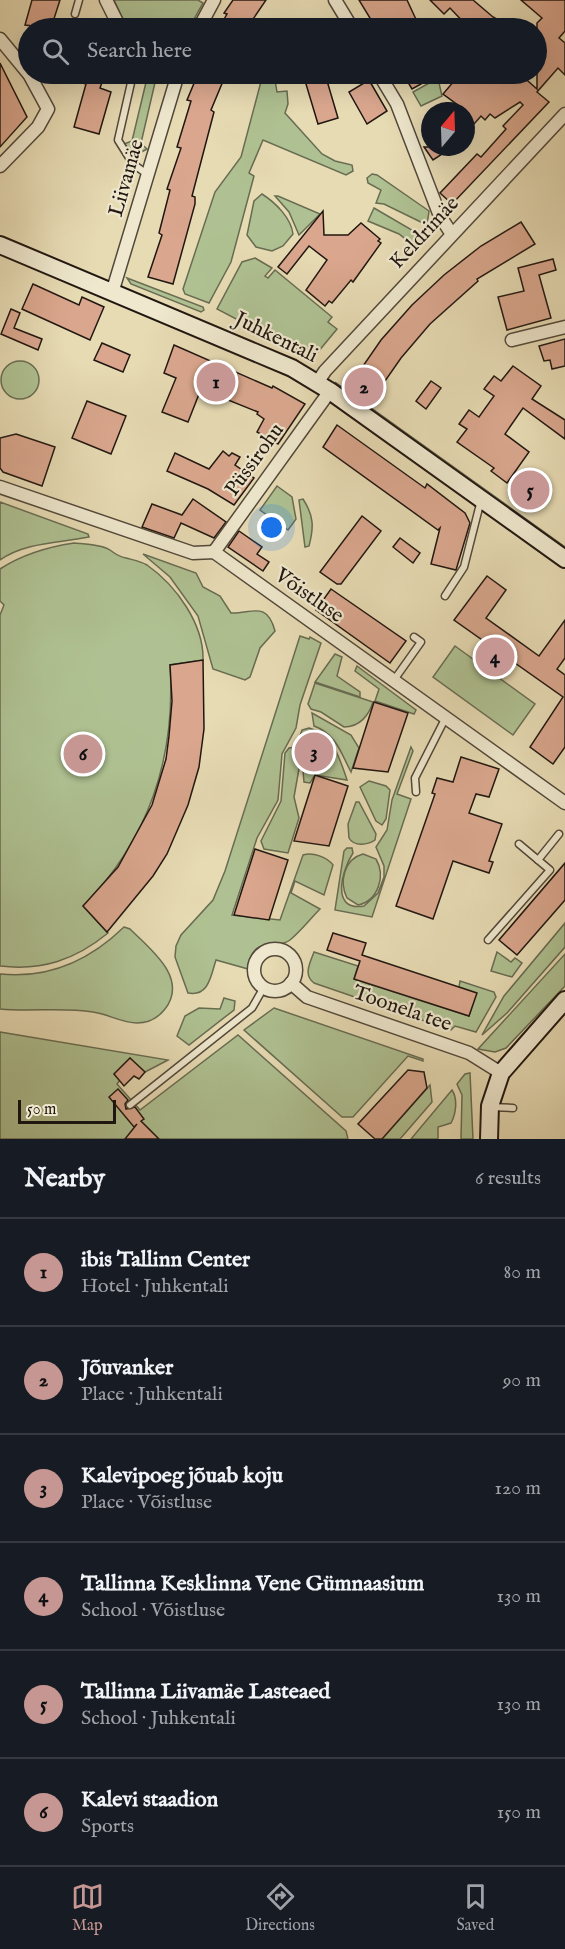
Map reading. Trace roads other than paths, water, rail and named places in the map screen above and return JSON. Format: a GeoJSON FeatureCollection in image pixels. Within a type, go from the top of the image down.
{"type":"FeatureCollection","features":[{"type":"Feature","properties":{"kind":"street"},"geometry":{"type":"LineString","coordinates":[[106,0],[115,18]]}},
{"type":"Feature","properties":{"kind":"street"},"geometry":{"type":"LineString","coordinates":[[204,18],[214,0]]}},
{"type":"Feature","properties":{"kind":"street"},"geometry":{"type":"LineString","coordinates":[[335,0],[346,18]]}},
{"type":"Feature","properties":{"kind":"street"},"geometry":{"type":"LineString","coordinates":[[0,39],[18,60]]}},
{"type":"Feature","properties":{"kind":"street"},"geometry":{"type":"LineString","coordinates":[[0,166],[38,127],[48,109],[37,84]]}},
{"type":"Feature","properties":{"kind":"street","name":"Liivamäe"},"geometry":{"type":"LineString","coordinates":[[112,293],[148,175],[161,115],[174,84]]}},
{"type":"Feature","properties":{"kind":"street"},"geometry":{"type":"LineString","coordinates":[[386,84],[397,104],[440,216],[451,233]]}},
{"type":"Feature","properties":{"kind":"street","name":"Keldrimäe"},"geometry":{"type":"LineString","coordinates":[[323,387],[325,371],[451,233],[563,119]]}},
{"type":"Feature","properties":{"kind":"street","name":"Juhkentali"},"geometry":{"type":"LineString","coordinates":[[0,245],[240,344],[292,368],[323,387],[565,559]]}},
{"type":"Feature","properties":{"kind":"street"},"geometry":{"type":"LineString","coordinates":[[512,340],[565,327]]}},
{"type":"Feature","properties":{"kind":"street","name":"Püssirohu"},"geometry":{"type":"LineString","coordinates":[[214,552],[323,387]]}},
{"type":"Feature","properties":{"kind":"street"},"geometry":{"type":"LineString","coordinates":[[0,487],[193,553],[214,552]]}},
{"type":"Feature","properties":{"kind":"street","name":"Võistluse"},"geometry":{"type":"LineString","coordinates":[[214,552],[565,803]]}},
{"type":"Feature","properties":{"kind":"street"},"geometry":{"type":"LineString","coordinates":[[272,949],[284,951],[293,960],[296,972],[291,983],[278,990],[264,987],[255,978],[254,965],[261,954],[272,949]]}},
{"type":"Feature","properties":{"kind":"street","name":"Toonela tee"},"geometry":{"type":"LineString","coordinates":[[291,983],[307,997],[469,1053],[501,1072]]}},
{"type":"Feature","properties":{"kind":"street"},"geometry":{"type":"LineString","coordinates":[[489,1139],[490,1107],[501,1072],[565,1000]]}},
{"type":"Feature","properties":{"kind":"lane"},"geometry":{"type":"LineString","coordinates":[[75,15],[79,0]]}},
{"type":"Feature","properties":{"kind":"lane"},"geometry":{"type":"LineString","coordinates":[[132,84],[118,140],[133,164],[148,175]]}},
{"type":"Feature","properties":{"kind":"lane"},"geometry":{"type":"LineString","coordinates":[[445,596],[464,567],[481,500]]}},
{"type":"Feature","properties":{"kind":"lane"},"geometry":{"type":"LineString","coordinates":[[394,680],[421,642],[414,637]]}},
{"type":"Feature","properties":{"kind":"lane"},"geometry":{"type":"LineString","coordinates":[[416,792],[415,778],[446,716]]}},
{"type":"Feature","properties":{"kind":"lane"},"geometry":{"type":"LineString","coordinates":[[538,860],[559,834]]}},
{"type":"Feature","properties":{"kind":"lane"},"geometry":{"type":"LineString","coordinates":[[488,940],[550,870],[519,844]]}},
{"type":"Feature","properties":{"kind":"lane"},"geometry":{"type":"LineString","coordinates":[[130,1105],[252,1008],[264,987]]}},
{"type":"Feature","properties":{"kind":"lane"},"geometry":{"type":"LineString","coordinates":[[490,1107],[513,1108]]}},
{"type":"Feature","properties":{"kind":"place","name":"ibis Tallinn Center"},"geometry":{"type":"Point","coordinates":[216,382]}},
{"type":"Feature","properties":{"kind":"place","name":"Jõuvanker"},"geometry":{"type":"Point","coordinates":[364,387]}},
{"type":"Feature","properties":{"kind":"place","name":"Tallinna Liivamäe Lasteaed"},"geometry":{"type":"Point","coordinates":[530,490]}},
{"type":"Feature","properties":{"kind":"place","name":"Tallinna Kesklinna Vene Gümnaasium"},"geometry":{"type":"Point","coordinates":[495,657]}},
{"type":"Feature","properties":{"kind":"place","name":"Kalevipoeg jõuab koju"},"geometry":{"type":"Point","coordinates":[314,752]}},
{"type":"Feature","properties":{"kind":"place","name":"Kalevi staadion"},"geometry":{"type":"Point","coordinates":[83,754]}}]}
